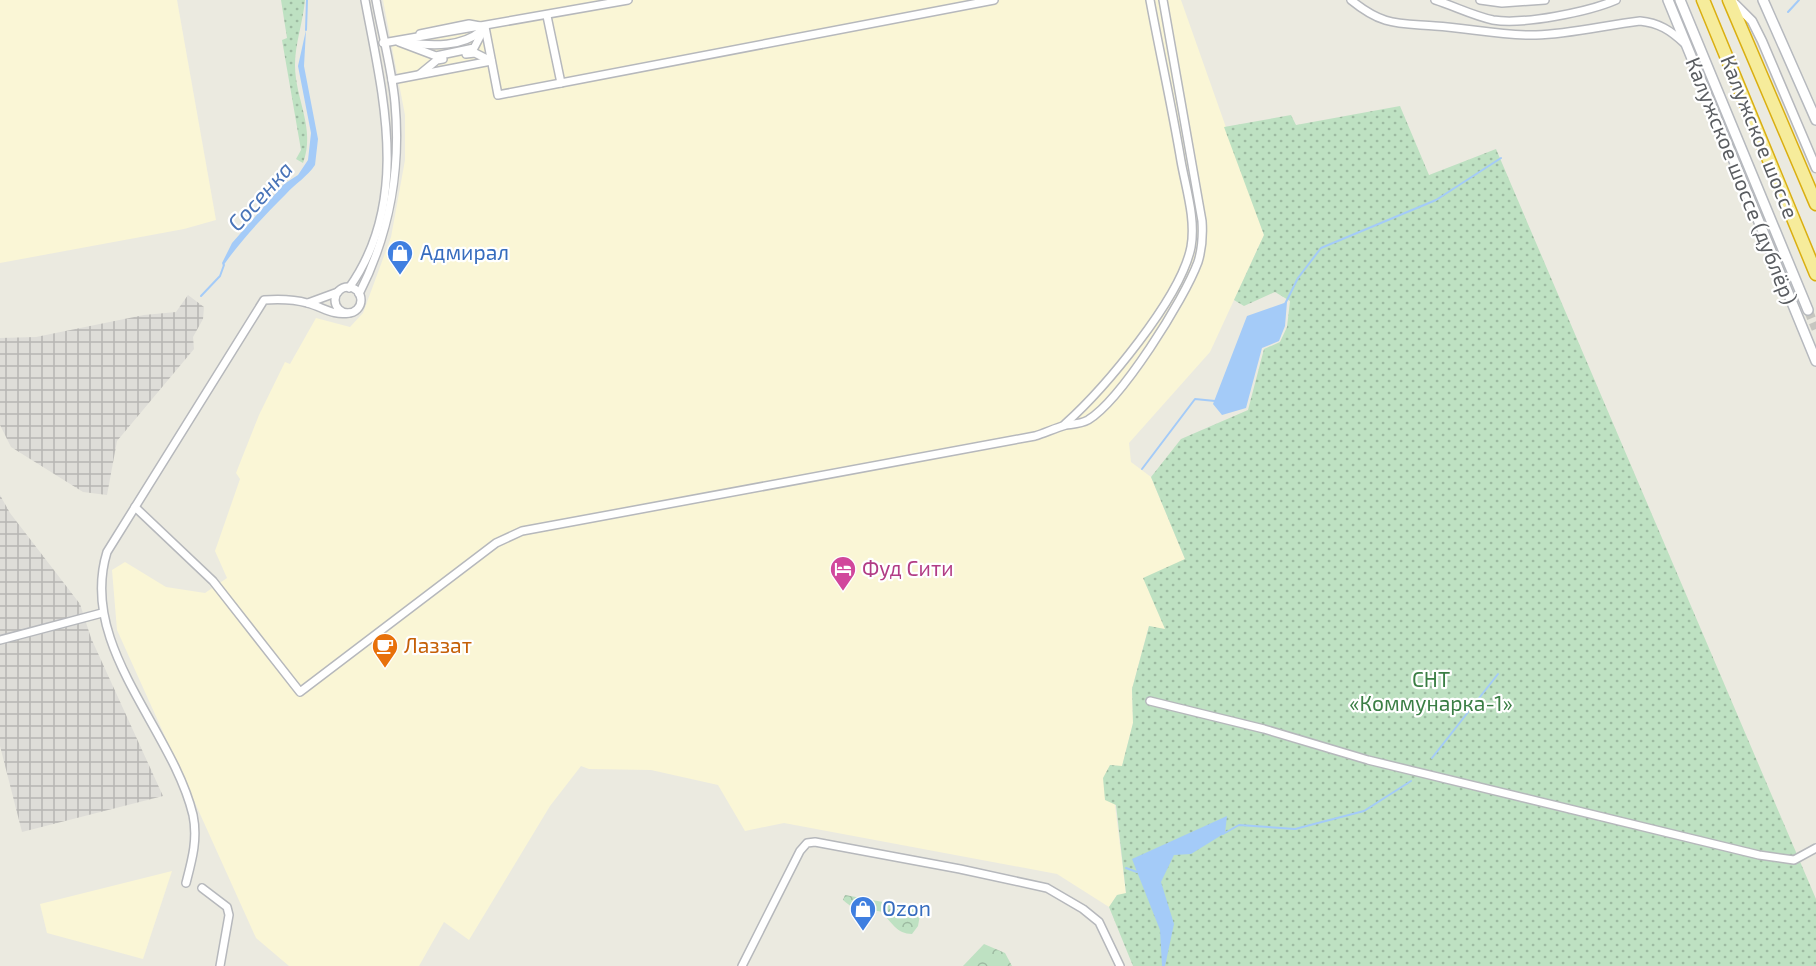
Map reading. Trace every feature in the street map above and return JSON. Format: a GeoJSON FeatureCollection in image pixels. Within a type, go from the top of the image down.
{"type":"FeatureCollection","features":[{"type":"Feature","properties":{"kind":"highway","name":"Калужское шоссе"},"geometry":{"type":"LineString","coordinates":[[1703,0],[1816,274]]}},
{"type":"Feature","properties":{"kind":"highway","name":"Калужское шоссе"},"geometry":{"type":"LineString","coordinates":[[1730,0],[1816,204]]}},
{"type":"Feature","properties":{"kind":"main road","name":"Калужское шоссе (дублёр)"},"geometry":{"type":"LineString","coordinates":[[1668,0],[1816,361]]}},
{"type":"Feature","properties":{"kind":"main road"},"geometry":{"type":"LineString","coordinates":[[1680,0],[1808,310]]}},
{"type":"Feature","properties":{"kind":"main road"},"geometry":{"type":"LineString","coordinates":[[1763,0],[1816,120]]}},
{"type":"Feature","properties":{"kind":"street"},"geometry":{"type":"LineString","coordinates":[[308,303],[349,288],[361,270],[377,231],[387,183],[389,141],[385,103],[365,0]]}},
{"type":"Feature","properties":{"kind":"street"},"geometry":{"type":"LineString","coordinates":[[186,883],[195,845],[193,816],[183,785],[141,707],[108,634],[102,613],[101,571],[107,552],[264,300],[285,299],[308,303],[331,313],[349,313],[359,306],[359,294],[384,233],[394,184],[397,141],[392,80],[376,0]]}},
{"type":"Feature","properties":{"kind":"street"},"geometry":{"type":"LineString","coordinates":[[383,44],[628,0]]}},
{"type":"Feature","properties":{"kind":"street"},"geometry":{"type":"LineString","coordinates":[[485,27],[498,95],[994,0]]}},
{"type":"Feature","properties":{"kind":"street"},"geometry":{"type":"LineString","coordinates":[[1063,426],[1092,400],[1146,331],[1173,288],[1190,249],[1193,228],[1188,195],[1150,0]]}},
{"type":"Feature","properties":{"kind":"street"},"geometry":{"type":"LineString","coordinates":[[135,507],[213,581],[300,692],[496,543],[522,531],[1029,437],[1086,421],[1098,412],[1132,373],[1183,296],[1198,262],[1203,242],[1202,221],[1163,0]]}},
{"type":"Feature","properties":{"kind":"street"},"geometry":{"type":"LineString","coordinates":[[1351,0],[1364,11],[1392,24],[1437,26],[1491,34],[1537,35],[1640,21],[1655,22],[1670,30],[1686,45]]}},
{"type":"Feature","properties":{"kind":"street"},"geometry":{"type":"LineString","coordinates":[[1435,0],[1493,20],[1533,18],[1594,9],[1616,0]]}},
{"type":"Feature","properties":{"kind":"street"},"geometry":{"type":"LineString","coordinates":[[1480,0],[1502,3],[1545,0]]}},
{"type":"Feature","properties":{"kind":"street"},"geometry":{"type":"LineString","coordinates":[[1730,0],[1752,21],[1781,83],[1816,168]]}},
{"type":"Feature","properties":{"kind":"street"},"geometry":{"type":"LineString","coordinates":[[547,16],[561,83]]}},
{"type":"Feature","properties":{"kind":"street"},"geometry":{"type":"LineString","coordinates":[[398,41],[435,51],[473,44],[485,27]]}},
{"type":"Feature","properties":{"kind":"street"},"geometry":{"type":"LineString","coordinates":[[419,75],[437,60],[475,53],[491,61]]}},
{"type":"Feature","properties":{"kind":"street"},"geometry":{"type":"LineString","coordinates":[[392,80],[478,68],[491,61]]}},
{"type":"Feature","properties":{"kind":"street"},"geometry":{"type":"LineString","coordinates":[[349,288],[359,294]]}},
{"type":"Feature","properties":{"kind":"street"},"geometry":{"type":"LineString","coordinates":[[338,292],[335,299],[337,306],[349,313]]}},
{"type":"Feature","properties":{"kind":"street"},"geometry":{"type":"LineString","coordinates":[[0,640],[102,613]]}},
{"type":"Feature","properties":{"kind":"street"},"geometry":{"type":"LineString","coordinates":[[1150,701],[1264,729],[1368,760],[1759,855],[1794,860],[1816,848]]}},
{"type":"Feature","properties":{"kind":"street"},"geometry":{"type":"LineString","coordinates":[[742,966],[800,851],[807,843],[814,842],[1047,888],[1100,922],[1120,966]]}},
{"type":"Feature","properties":{"kind":"street"},"geometry":{"type":"LineString","coordinates":[[202,888],[227,907],[229,915],[220,966]]}},
{"type":"Feature","properties":{"kind":"shaded area"},"geometry":{"type":"Polygon","coordinates":[[[0,0],[177,0],[216,220],[184,229],[0,263],[0,0]]]}},
{"type":"Feature","properties":{"kind":"shaded area","name":"Фуд Сити"},"geometry":{"type":"Polygon","coordinates":[[[383,0],[1181,0],[1264,235],[1210,352],[1129,443],[1131,462],[1151,477],[1185,559],[1165,630],[1149,626],[1132,689],[1133,723],[1122,767],[1110,765],[1126,894],[1117,895],[1109,907],[1057,874],[784,823],[745,831],[718,785],[651,770],[589,769],[581,766],[550,806],[469,940],[444,922],[419,966],[289,966],[256,938],[117,630],[112,570],[125,562],[166,587],[205,593],[227,578],[215,551],[240,479],[236,473],[259,415],[285,362],[290,364],[316,318],[350,327],[363,313],[391,237],[405,160],[405,115],[383,0]]]}},
{"type":"Feature","properties":{"kind":"shaded area"},"geometry":{"type":"Polygon","coordinates":[[[188,295],[204,307],[203,319],[193,337],[194,349],[117,441],[107,495],[83,492],[11,447],[0,425],[0,338],[36,337],[144,315],[176,312],[188,295]]]}},
{"type":"Feature","properties":{"kind":"shaded area"},"geometry":{"type":"Polygon","coordinates":[[[0,495],[10,513],[80,604],[91,638],[163,796],[22,832],[0,746],[0,495]]]}},
{"type":"Feature","properties":{"kind":"shaded area"},"geometry":{"type":"Polygon","coordinates":[[[172,871],[143,959],[47,933],[40,904],[172,871]]]}},
{"type":"Feature","properties":{"kind":"green space"},"geometry":{"type":"Polygon","coordinates":[[[281,0],[305,0],[295,65],[307,138],[303,163],[296,159],[301,150],[282,40],[287,38],[281,0]]]}},
{"type":"Feature","properties":{"kind":"green space","name":"СНТ «Коммунарка-1»"},"geometry":{"type":"Polygon","coordinates":[[[1400,106],[1429,175],[1496,149],[1816,899],[1816,966],[1133,966],[1109,907],[1117,895],[1126,893],[1116,805],[1105,800],[1103,778],[1110,765],[1122,766],[1133,723],[1132,689],[1149,626],[1165,629],[1143,578],[1185,559],[1151,477],[1181,439],[1248,410],[1264,349],[1280,342],[1287,327],[1290,301],[1275,292],[1244,306],[1234,300],[1264,235],[1224,127],[1291,115],[1296,125],[1400,106]]]}},
{"type":"Feature","properties":{"kind":"green space"},"geometry":{"type":"Polygon","coordinates":[[[845,895],[921,909],[918,926],[912,934],[902,932],[882,912],[858,909],[849,905],[843,900],[845,895]]]}},
{"type":"Feature","properties":{"kind":"green space"},"geometry":{"type":"Polygon","coordinates":[[[984,944],[1005,953],[1012,966],[963,966],[984,944]]]}},
{"type":"Feature","properties":{"kind":"water"},"geometry":{"type":"Polygon","coordinates":[[[306,30],[304,66],[318,139],[315,165],[253,229],[223,266],[222,263],[232,243],[284,184],[298,175],[308,160],[311,133],[298,66],[306,30]]]}},
{"type":"Feature","properties":{"kind":"water"},"geometry":{"type":"Polygon","coordinates":[[[1287,302],[1285,326],[1279,341],[1262,348],[1246,408],[1222,415],[1213,404],[1247,316],[1287,302]]]}},
{"type":"Feature","properties":{"kind":"water"},"geometry":{"type":"Polygon","coordinates":[[[1227,816],[1225,833],[1191,854],[1174,855],[1161,882],[1174,924],[1165,966],[1162,966],[1160,930],[1132,859],[1227,816]]]}},
{"type":"Feature","properties":{"kind":"waterway","name":"Сосенка"},"geometry":{"type":"LineString","coordinates":[[306,30],[307,0]]}},
{"type":"Feature","properties":{"kind":"waterway"},"geometry":{"type":"LineString","coordinates":[[1788,12],[1799,0]]}},
{"type":"Feature","properties":{"kind":"waterway"},"geometry":{"type":"LineString","coordinates":[[1285,304],[1298,278],[1321,248],[1436,200],[1501,158]]}},
{"type":"Feature","properties":{"kind":"waterway","name":"Сосенка"},"geometry":{"type":"LineString","coordinates":[[201,296],[220,276],[224,265]]}},
{"type":"Feature","properties":{"kind":"waterway"},"geometry":{"type":"LineString","coordinates":[[1142,469],[1195,399],[1215,401]]}},
{"type":"Feature","properties":{"kind":"waterway"},"geometry":{"type":"LineString","coordinates":[[1432,758],[1498,674]]}},
{"type":"Feature","properties":{"kind":"waterway"},"geometry":{"type":"LineString","coordinates":[[1223,834],[1239,825],[1295,829],[1364,811],[1411,781]]}},
{"type":"Feature","properties":{"kind":"waterway"},"geometry":{"type":"LineString","coordinates":[[1126,868],[1137,872]]}},
{"type":"Feature","properties":{"kind":"tunnel"},"geometry":{"type":"LineString","coordinates":[[1808,310],[1816,329]]}},
{"type":"Feature","properties":{"kind":"place","name":"Адмирал"},"geometry":{"type":"Point","coordinates":[400,276]}},
{"type":"Feature","properties":{"kind":"place","name":"Фуд Сити"},"geometry":{"type":"Point","coordinates":[843,592]}},
{"type":"Feature","properties":{"kind":"place","name":"Лаззат"},"geometry":{"type":"Point","coordinates":[385,669]}},
{"type":"Feature","properties":{"kind":"place","name":"Ozon"},"geometry":{"type":"Point","coordinates":[863,932]}}]}
